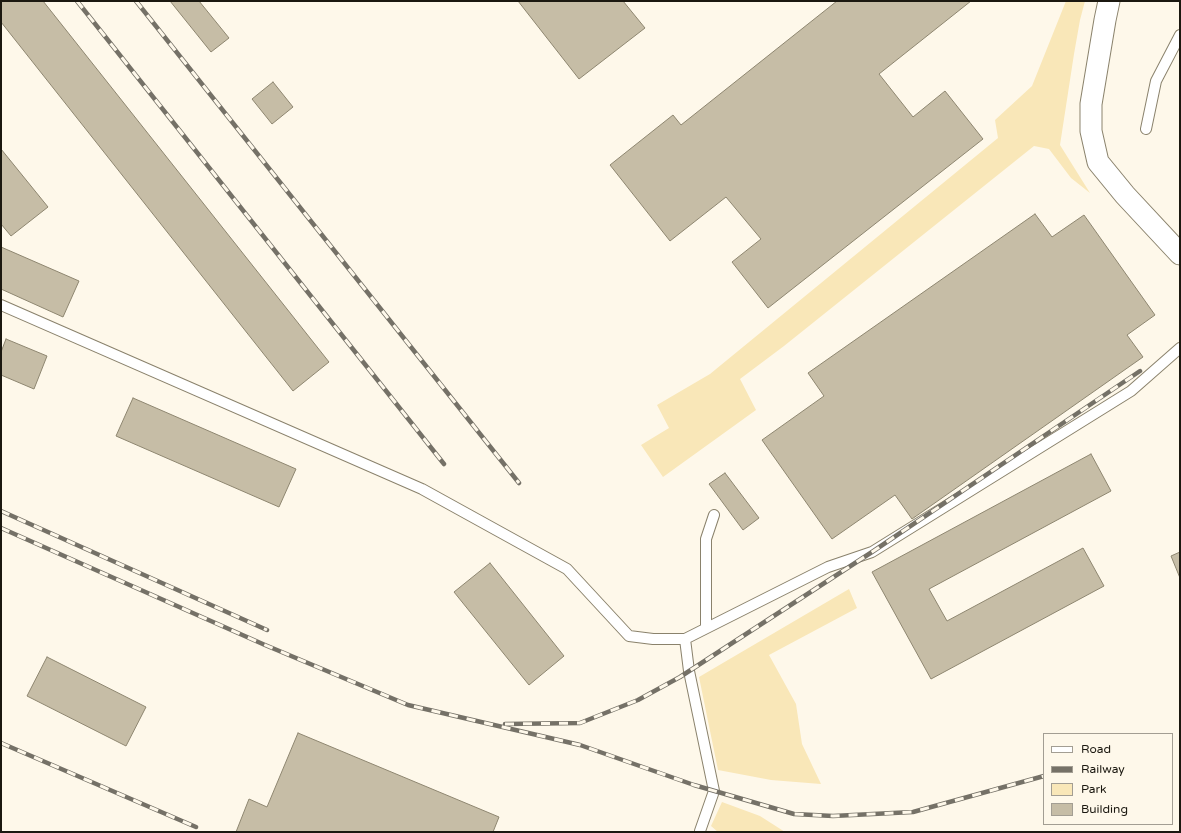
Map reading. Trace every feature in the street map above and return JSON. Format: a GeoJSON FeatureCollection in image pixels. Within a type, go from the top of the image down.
{"type":"FeatureCollection","features":[{"type":"Feature","properties":{"kind":"street"},"geometry":{"type":"LineString","coordinates":[[1109,1],[1091,104],[1091,131],[1098,162],[1125,195],[1180,254]]}},
{"type":"Feature","properties":{"kind":"lane"},"geometry":{"type":"LineString","coordinates":[[1146,129],[1156,81],[1180,35]]}},
{"type":"Feature","properties":{"kind":"lane"},"geometry":{"type":"LineString","coordinates":[[1,304],[428,493],[567,569],[628,636],[653,639],[685,638],[828,567],[872,552],[1131,391],[1180,348]]}},
{"type":"Feature","properties":{"kind":"lane"},"geometry":{"type":"LineString","coordinates":[[706,628],[706,539],[714,515]]}},
{"type":"Feature","properties":{"kind":"lane"},"geometry":{"type":"LineString","coordinates":[[685,638],[689,671],[714,791],[700,832]]}},
{"type":"Feature","properties":{"kind":"green space"},"geometry":{"type":"Polygon","coordinates":[[[1066,1],[1085,1],[1074,54],[1060,145],[1090,193],[1071,178],[1049,149],[1034,146],[784,346],[740,379],[756,410],[663,477],[641,445],[669,428],[657,405],[710,374],[998,138],[995,120],[1032,86],[1066,1]]]}},
{"type":"Feature","properties":{"kind":"green space"},"geometry":{"type":"Polygon","coordinates":[[[849,589],[857,608],[769,655],[796,704],[802,744],[821,784],[771,780],[718,770],[699,677],[849,589]]]}},
{"type":"Feature","properties":{"kind":"green space"},"geometry":{"type":"Polygon","coordinates":[[[722,802],[760,816],[785,832],[718,832],[711,826],[722,802]]]}},
{"type":"Feature","properties":{"kind":"building"},"geometry":{"type":"Polygon","coordinates":[[[1,1],[43,1],[329,362],[293,391],[1,22],[1,1]]]}},
{"type":"Feature","properties":{"kind":"building"},"geometry":{"type":"Polygon","coordinates":[[[170,1],[199,1],[229,38],[211,52],[170,1]]]}},
{"type":"Feature","properties":{"kind":"building"},"geometry":{"type":"Polygon","coordinates":[[[518,1],[623,1],[645,28],[579,79],[518,1]]]}},
{"type":"Feature","properties":{"kind":"building"},"geometry":{"type":"Polygon","coordinates":[[[837,1],[971,1],[879,74],[913,117],[945,91],[983,139],[768,308],[732,262],[761,239],[726,197],[670,241],[610,165],[673,115],[681,125],[837,1]]]}},
{"type":"Feature","properties":{"kind":"building"},"geometry":{"type":"Polygon","coordinates":[[[273,82],[293,107],[272,124],[252,99],[273,82]]]}},
{"type":"Feature","properties":{"kind":"building"},"geometry":{"type":"Polygon","coordinates":[[[1,149],[48,207],[11,236],[1,224],[1,149]]]}},
{"type":"Feature","properties":{"kind":"building"},"geometry":{"type":"Polygon","coordinates":[[[1035,214],[1052,237],[1084,215],[1155,315],[1127,335],[1143,357],[912,519],[895,495],[832,539],[762,440],[824,396],[808,373],[1035,214]]]}},
{"type":"Feature","properties":{"kind":"building"},"geometry":{"type":"Polygon","coordinates":[[[1,247],[79,281],[63,317],[1,289],[1,247]]]}},
{"type":"Feature","properties":{"kind":"building"},"geometry":{"type":"Polygon","coordinates":[[[6,339],[47,356],[34,389],[1,375],[1,352],[6,339]]]}},
{"type":"Feature","properties":{"kind":"building"},"geometry":{"type":"Polygon","coordinates":[[[133,398],[296,469],[279,507],[116,436],[133,398]]]}},
{"type":"Feature","properties":{"kind":"building"},"geometry":{"type":"Polygon","coordinates":[[[1091,454],[1111,491],[929,589],[947,621],[1083,548],[1104,586],[931,679],[872,572],[1091,454]]]}},
{"type":"Feature","properties":{"kind":"building"},"geometry":{"type":"Polygon","coordinates":[[[725,473],[759,518],[743,530],[709,484],[725,473]]]}},
{"type":"Feature","properties":{"kind":"building"},"geometry":{"type":"Polygon","coordinates":[[[1180,552],[1180,578],[1171,556],[1180,552]]]}},
{"type":"Feature","properties":{"kind":"building"},"geometry":{"type":"Polygon","coordinates":[[[490,563],[564,656],[529,685],[454,592],[490,563]]]}},
{"type":"Feature","properties":{"kind":"building"},"geometry":{"type":"Polygon","coordinates":[[[47,657],[146,707],[126,746],[27,696],[47,657]]]}},
{"type":"Feature","properties":{"kind":"building"},"geometry":{"type":"Polygon","coordinates":[[[298,733],[499,817],[493,832],[236,832],[249,799],[267,807],[298,733]]]}},
{"type":"Feature","properties":{"kind":"railway"},"geometry":{"type":"LineString","coordinates":[[77,1],[444,464]]}},
{"type":"Feature","properties":{"kind":"railway"},"geometry":{"type":"LineString","coordinates":[[136,1],[519,483]]}},
{"type":"Feature","properties":{"kind":"railway"},"geometry":{"type":"LineString","coordinates":[[505,724],[580,723],[638,700],[680,677],[872,552],[1140,371]]}},
{"type":"Feature","properties":{"kind":"railway"},"geometry":{"type":"LineString","coordinates":[[1,511],[267,630]]}},
{"type":"Feature","properties":{"kind":"railway"},"geometry":{"type":"LineString","coordinates":[[1,528],[265,645],[408,705],[580,745],[694,785],[794,814],[833,816],[913,812],[1043,776]]}},
{"type":"Feature","properties":{"kind":"railway"},"geometry":{"type":"LineString","coordinates":[[1,743],[196,827]]}}]}
